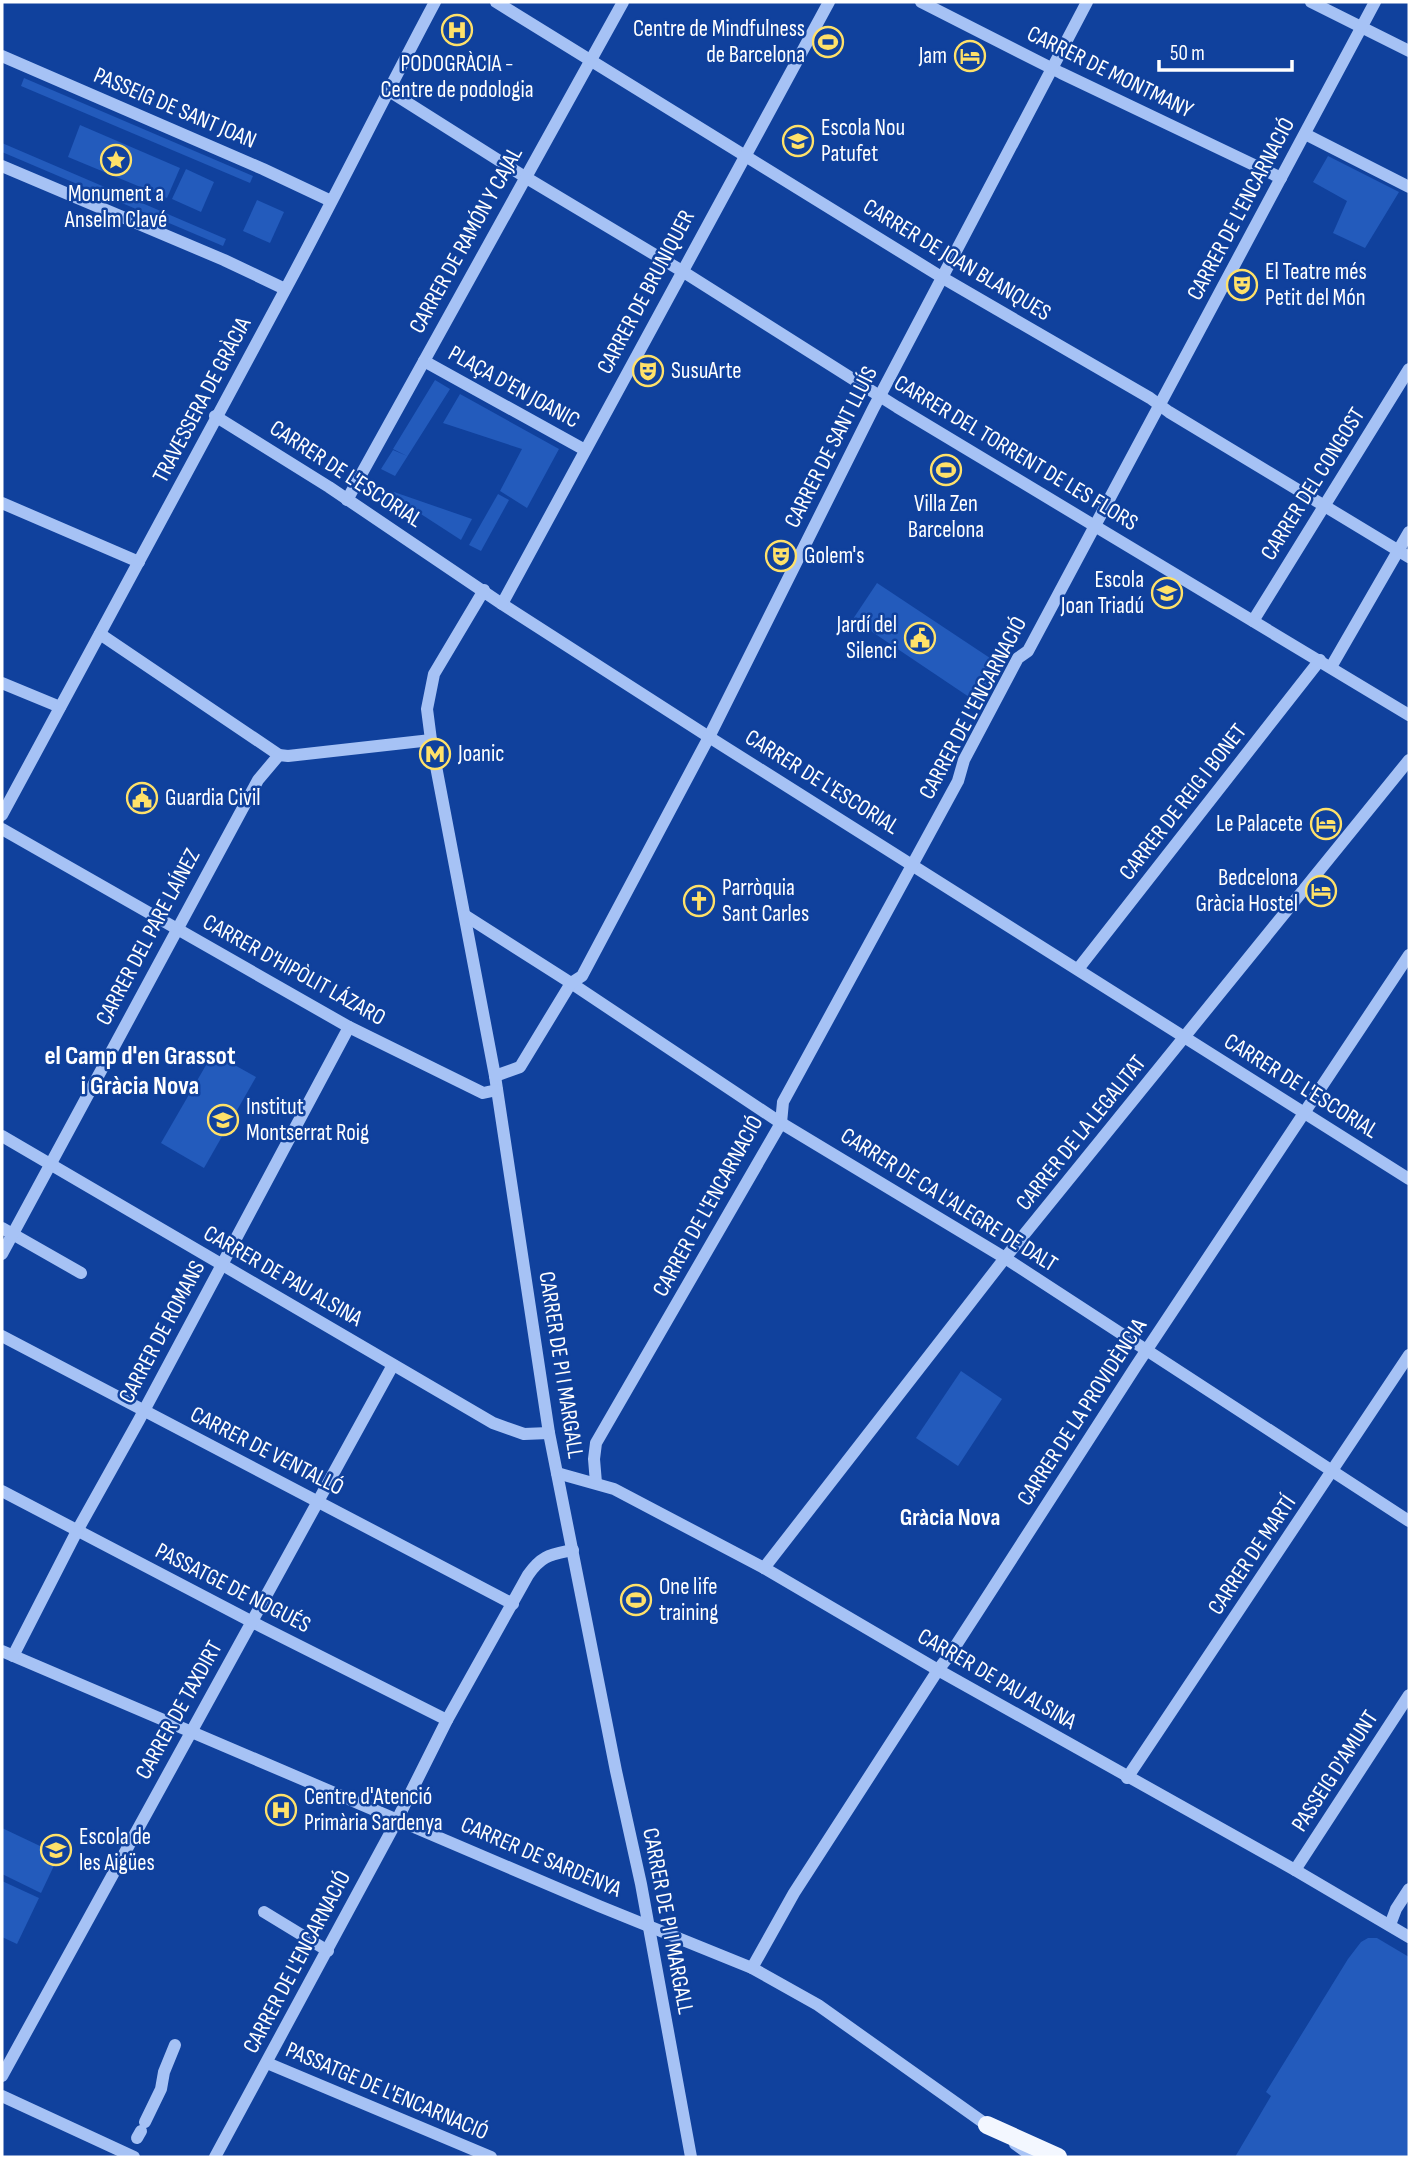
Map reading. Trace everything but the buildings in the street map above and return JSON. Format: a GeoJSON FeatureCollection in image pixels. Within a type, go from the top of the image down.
{"type":"FeatureCollection","features":[{"type":"Feature","properties":{"kind":"main road"},"geometry":{"type":"LineString","coordinates":[[988,2125],[1058,2157]]}},
{"type":"Feature","properties":{"kind":"street","name":"TRAVESSERA DE GRÀCIA"},"geometry":{"type":"LineString","coordinates":[[2,815],[285,289],[435,2]]}},
{"type":"Feature","properties":{"kind":"street","name":"CARRER DE JOAN BLANQUES"},"geometry":{"type":"LineString","coordinates":[[496,2],[943,278],[1158,404],[1404,554]]}},
{"type":"Feature","properties":{"kind":"street","name":"CARRER DE RAMÓN Y CAJAL"},"geometry":{"type":"LineString","coordinates":[[347,499],[622,2]]}},
{"type":"Feature","properties":{"kind":"street","name":"CARRER DE BRUNIQUER"},"geometry":{"type":"LineString","coordinates":[[502,604],[829,2]]}},
{"type":"Feature","properties":{"kind":"street","name":"CARRER DE MONTMANY"},"geometry":{"type":"LineString","coordinates":[[921,2],[1281,178]]}},
{"type":"Feature","properties":{"kind":"street","name":"CARRER DE SANT LLUÍS"},"geometry":{"type":"LineString","coordinates":[[495,1076],[520,1067],[568,988],[582,976],[709,737],[880,396],[1087,2]]}},
{"type":"Feature","properties":{"kind":"street"},"geometry":{"type":"LineString","coordinates":[[1311,2],[1409,51]]}},
{"type":"Feature","properties":{"kind":"street","name":"CARRER DE L'ENCARNACIÓ"},"geometry":{"type":"LineString","coordinates":[[596,1483],[596,1443],[781,1123],[783,1102],[958,781],[964,760],[1018,659],[1028,651],[1375,2]]}},
{"type":"Feature","properties":{"kind":"street","name":"PASSEIG DE SANT JOAN"},"geometry":{"type":"LineString","coordinates":[[2,56],[331,201]]}},
{"type":"Feature","properties":{"kind":"street","name":"CARRER DEL TORRENT DE LES FLORS"},"geometry":{"type":"LineString","coordinates":[[389,91],[880,396],[1409,715]]}},
{"type":"Feature","properties":{"kind":"street"},"geometry":{"type":"LineString","coordinates":[[1305,134],[1409,187]]}},
{"type":"Feature","properties":{"kind":"street"},"geometry":{"type":"LineString","coordinates":[[2,166],[224,260],[285,289]]}},
{"type":"Feature","properties":{"kind":"street","name":"PLAÇA D'EN JOANIC"},"geometry":{"type":"LineString","coordinates":[[424,361],[585,450]]}},
{"type":"Feature","properties":{"kind":"street","name":"CARRER DEL CONGOST"},"geometry":{"type":"LineString","coordinates":[[1253,621],[1409,369]]}},
{"type":"Feature","properties":{"kind":"street","name":"CARRER DE L'ESCORIAL"},"geometry":{"type":"LineString","coordinates":[[215,416],[347,499],[502,604],[709,737],[1409,1179]]}},
{"type":"Feature","properties":{"kind":"street"},"geometry":{"type":"LineString","coordinates":[[2,503],[139,562]]}},
{"type":"Feature","properties":{"kind":"street","name":"CARRER DE REIG I BONET"},"geometry":{"type":"LineString","coordinates":[[1078,969],[1326,664],[1404,554],[1409,532]]}},
{"type":"Feature","properties":{"kind":"street","name":"CARRER DE PI I MARGALL"},"geometry":{"type":"LineString","coordinates":[[484,590],[434,674],[427,709],[431,740],[495,1076],[549,1433],[648,1926],[691,2157]]}},
{"type":"Feature","properties":{"kind":"street"},"geometry":{"type":"LineString","coordinates":[[100,634],[279,755],[431,740]]}},
{"type":"Feature","properties":{"kind":"street"},"geometry":{"type":"LineString","coordinates":[[2,683],[60,707]]}},
{"type":"Feature","properties":{"kind":"street","name":"CARRER DEL PARE LAÍNEZ"},"geometry":{"type":"LineString","coordinates":[[2,1254],[7,1231],[50,1163],[258,780],[279,755]]}},
{"type":"Feature","properties":{"kind":"street","name":"CARRER DE LA LEGALITAT"},"geometry":{"type":"LineString","coordinates":[[764,1568],[1005,1258],[1409,760]]}},
{"type":"Feature","properties":{"kind":"street","name":"CARRER D'HIPÒLIT LÁZARO"},"geometry":{"type":"LineString","coordinates":[[2,830],[349,1027],[483,1093],[497,1090]]}},
{"type":"Feature","properties":{"kind":"street","name":"CARRER DE CA L'ALEGRE DE DALT"},"geometry":{"type":"LineString","coordinates":[[466,916],[568,988],[781,1123],[1005,1258],[1409,1521]]}},
{"type":"Feature","properties":{"kind":"street","name":"CARRER DE LA PROVIDÈNCIA"},"geometry":{"type":"LineString","coordinates":[[752,1968],[794,1893],[938,1670],[1409,955]]}},
{"type":"Feature","properties":{"kind":"street","name":"CARRER DE ROMANS"},"geometry":{"type":"LineString","coordinates":[[7,1654],[77,1531],[349,1027]]}},
{"type":"Feature","properties":{"kind":"street","name":"CARRER DE PAU ALSINA"},"geometry":{"type":"LineString","coordinates":[[2,1136],[492,1423],[524,1434],[549,1433]]}},
{"type":"Feature","properties":{"kind":"street"},"geometry":{"type":"LineString","coordinates":[[7,1231],[81,1273]]}},
{"type":"Feature","properties":{"kind":"street","name":"CARRER DE VENTALLÓ"},"geometry":{"type":"LineString","coordinates":[[2,1336],[513,1604]]}},
{"type":"Feature","properties":{"kind":"street","name":"CARRER DE MARTÍ"},"geometry":{"type":"LineString","coordinates":[[1127,1778],[1409,1355]]}},
{"type":"Feature","properties":{"kind":"street","name":"CARRER DE TAXDIRT"},"geometry":{"type":"LineString","coordinates":[[2,2076],[393,1365]]}},
{"type":"Feature","properties":{"kind":"street","name":"CARRER DE PAU ALSINA"},"geometry":{"type":"LineString","coordinates":[[557,1473],[596,1483],[634,1499],[764,1568],[938,1670],[1127,1778],[1296,1870],[1409,1937]]}},
{"type":"Feature","properties":{"kind":"street","name":"PASSATGE DE NOGUÉS"},"geometry":{"type":"LineString","coordinates":[[2,1491],[251,1622],[447,1720]]}},
{"type":"Feature","properties":{"kind":"street","name":"CARRER DE L'ENCARNACIÓ"},"geometry":{"type":"LineString","coordinates":[[215,2157],[328,1951],[447,1720],[538,1561],[572,1550]]}},
{"type":"Feature","properties":{"kind":"street","name":"CARRER DE SARDENYA"},"geometry":{"type":"LineString","coordinates":[[7,1654],[752,1968],[817,2006],[1033,2157]]}},
{"type":"Feature","properties":{"kind":"street","name":"PASSEIG D'AMUNT"},"geometry":{"type":"LineString","coordinates":[[1296,1870],[1409,1695]]}},
{"type":"Feature","properties":{"kind":"street"},"geometry":{"type":"LineString","coordinates":[[1390,1925],[1396,1909],[1409,1889]]}},
{"type":"Feature","properties":{"kind":"street"},"geometry":{"type":"LineString","coordinates":[[264,1912],[328,1951]]}},
{"type":"Feature","properties":{"kind":"street"},"geometry":{"type":"LineString","coordinates":[[141,2130],[161,2089],[164,2072],[175,2045]]}},
{"type":"Feature","properties":{"kind":"street","name":"PASSATGE DE L'ENCARNACIÓ"},"geometry":{"type":"LineString","coordinates":[[267,2063],[491,2157]]}},
{"type":"Feature","properties":{"kind":"street"},"geometry":{"type":"LineString","coordinates":[[2,2096],[134,2157]]}},
{"type":"Feature","properties":{"kind":"shaded area"},"geometry":{"type":"Polygon","coordinates":[[[24,78],[253,176],[250,183],[21,86],[24,78]]]}},
{"type":"Feature","properties":{"kind":"shaded area"},"geometry":{"type":"Polygon","coordinates":[[[80,125],[180,168],[167,198],[68,157],[80,125]]]}},
{"type":"Feature","properties":{"kind":"shaded area"},"geometry":{"type":"Polygon","coordinates":[[[2,143],[226,239],[223,246],[2,152],[2,143]]]}},
{"type":"Feature","properties":{"kind":"shaded area"},"geometry":{"type":"Polygon","coordinates":[[[1328,156],[1399,192],[1365,248],[1333,233],[1347,201],[1313,182],[1328,156]]]}},
{"type":"Feature","properties":{"kind":"shaded area"},"geometry":{"type":"Polygon","coordinates":[[[186,169],[214,182],[201,212],[172,199],[186,169]]]}},
{"type":"Feature","properties":{"kind":"shaded area"},"geometry":{"type":"Polygon","coordinates":[[[257,200],[284,212],[270,243],[243,231],[257,200]]]}},
{"type":"Feature","properties":{"kind":"shaded area"},"geometry":{"type":"Polygon","coordinates":[[[435,380],[450,389],[395,476],[381,469],[393,450],[407,456],[393,449],[435,380]]]}},
{"type":"Feature","properties":{"kind":"shaded area"},"geometry":{"type":"Polygon","coordinates":[[[460,394],[559,449],[527,508],[500,491],[522,449],[443,423],[460,394]]]}},
{"type":"Feature","properties":{"kind":"shaded area"},"geometry":{"type":"Polygon","coordinates":[[[394,492],[472,519],[461,540],[390,494],[394,492]]]}},
{"type":"Feature","properties":{"kind":"shaded area"},"geometry":{"type":"Polygon","coordinates":[[[498,494],[509,500],[481,551],[469,545],[498,494]]]}},
{"type":"Feature","properties":{"kind":"shaded area","name":"Jardí del Silenci"},"geometry":{"type":"Polygon","coordinates":[[[877,583],[1002,666],[981,705],[853,619],[877,583]]]}},
{"type":"Feature","properties":{"kind":"shaded area"},"geometry":{"type":"Polygon","coordinates":[[[213,1053],[256,1077],[204,1168],[161,1143],[213,1053]]]}},
{"type":"Feature","properties":{"kind":"shaded area"},"geometry":{"type":"Polygon","coordinates":[[[961,1371],[1002,1399],[958,1466],[916,1438],[961,1371]]]}},
{"type":"Feature","properties":{"kind":"shaded area"},"geometry":{"type":"Polygon","coordinates":[[[2,1828],[59,1855],[41,1893],[2,1874],[2,1828]]]}},
{"type":"Feature","properties":{"kind":"shaded area"},"geometry":{"type":"Polygon","coordinates":[[[2,1881],[39,1898],[17,1944],[2,1937],[2,1881]]]}},
{"type":"Feature","properties":{"kind":"shaded area"},"geometry":{"type":"Polygon","coordinates":[[[1368,1938],[1377,1938],[1409,1957],[1409,2157],[1235,2157],[1271,2096],[1266,2092],[1348,1959],[1361,1942],[1368,1938]]]}},
{"type":"Feature","properties":{"kind":"place","name":"PODOGRÀCIA - Centre de podologia"},"geometry":{"type":"Point","coordinates":[457,30]}},
{"type":"Feature","properties":{"kind":"place","name":"Centre de Mindfulness de Barcelona"},"geometry":{"type":"Point","coordinates":[828,42]}},
{"type":"Feature","properties":{"kind":"place","name":"Jam"},"geometry":{"type":"Point","coordinates":[970,56]}},
{"type":"Feature","properties":{"kind":"place","name":"Escola Nou Patufet"},"geometry":{"type":"Point","coordinates":[798,141]}},
{"type":"Feature","properties":{"kind":"place","name":"Monument a Anselm Clavé"},"geometry":{"type":"Point","coordinates":[116,160]}},
{"type":"Feature","properties":{"kind":"place","name":"El Teatre més Petit del Món"},"geometry":{"type":"Point","coordinates":[1242,285]}},
{"type":"Feature","properties":{"kind":"place","name":"SusuArte"},"geometry":{"type":"Point","coordinates":[648,371]}},
{"type":"Feature","properties":{"kind":"place","name":"Villa Zen Barcelona"},"geometry":{"type":"Point","coordinates":[946,470]}},
{"type":"Feature","properties":{"kind":"place","name":"Golem's"},"geometry":{"type":"Point","coordinates":[781,556]}},
{"type":"Feature","properties":{"kind":"place","name":"Escola Joan Triadú"},"geometry":{"type":"Point","coordinates":[1167,593]}},
{"type":"Feature","properties":{"kind":"place","name":"Jardí del Silenci"},"geometry":{"type":"Point","coordinates":[920,638]}},
{"type":"Feature","properties":{"kind":"place","name":"Joanic"},"geometry":{"type":"Point","coordinates":[435,754]}},
{"type":"Feature","properties":{"kind":"place","name":"Guardia Civil"},"geometry":{"type":"Point","coordinates":[142,798]}},
{"type":"Feature","properties":{"kind":"place","name":"Le Palacete"},"geometry":{"type":"Point","coordinates":[1326,824]}},
{"type":"Feature","properties":{"kind":"place","name":"Bedcelona Gràcia Hostel"},"geometry":{"type":"Point","coordinates":[1321,891]}},
{"type":"Feature","properties":{"kind":"place","name":"Parròquia Sant Carles"},"geometry":{"type":"Point","coordinates":[699,901]}},
{"type":"Feature","properties":{"kind":"place","name":"Institut Montserrat Roig"},"geometry":{"type":"Point","coordinates":[223,1120]}},
{"type":"Feature","properties":{"kind":"place","name":"One life training"},"geometry":{"type":"Point","coordinates":[636,1600]}},
{"type":"Feature","properties":{"kind":"place","name":"Centre d'Atenció Primària Sardenya"},"geometry":{"type":"Point","coordinates":[281,1810]}},
{"type":"Feature","properties":{"kind":"place","name":"Escola de les Aigües"},"geometry":{"type":"Point","coordinates":[56,1850]}},
{"type":"Feature","properties":{"kind":"district","name":"el Camp d'en Grassot i Gràcia Nova"},"geometry":{"type":"Point","coordinates":[140,1071]}},
{"type":"Feature","properties":{"kind":"district","name":"Gràcia Nova"},"geometry":{"type":"Point","coordinates":[950,1517]}}]}
